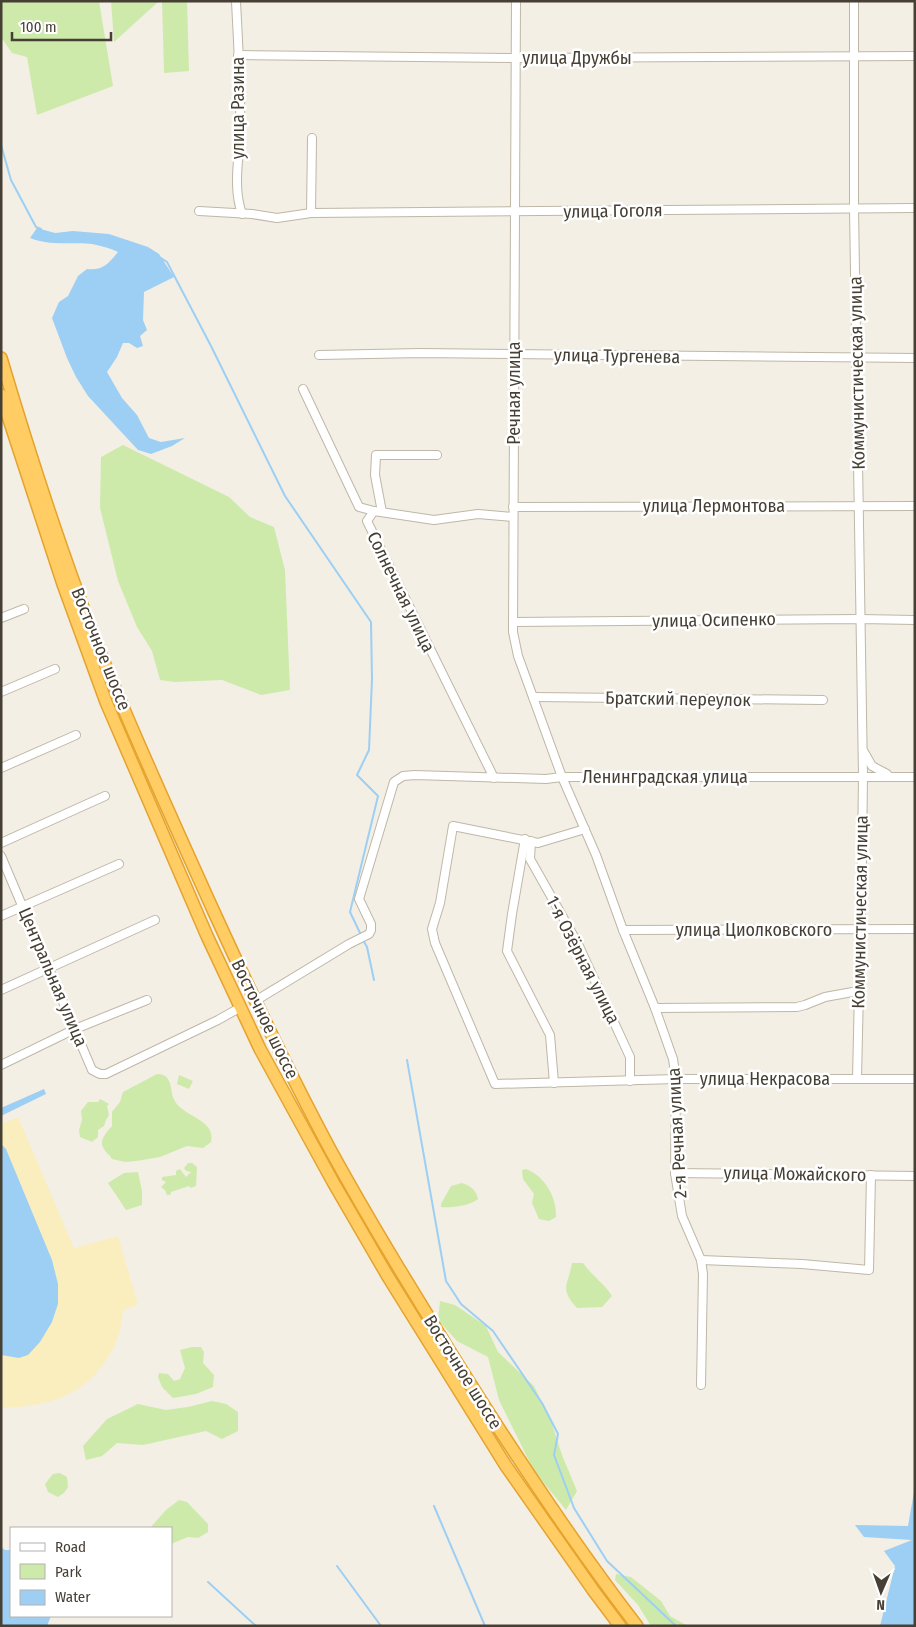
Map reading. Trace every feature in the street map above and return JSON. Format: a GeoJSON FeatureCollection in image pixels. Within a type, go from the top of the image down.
{"type":"FeatureCollection","features":[{"type":"Feature","properties":{"kind":"highway","name":"Восточное шоссе"},"geometry":{"type":"LineString","coordinates":[[1,358],[26,441],[63,551],[102,655],[176,829],[255,1001],[330,1150],[398,1269],[518,1459],[604,1583],[637,1626]]}},
{"type":"Feature","properties":{"kind":"highway","name":"Восточное шоссе"},"geometry":{"type":"LineString","coordinates":[[1,395],[63,584],[106,702],[207,936],[260,1050],[387,1275],[506,1466],[620,1626]]}},
{"type":"Feature","properties":{"kind":"highway"},"geometry":{"type":"LineString","coordinates":[[152,808],[145,784],[147,783],[151,783],[170,823],[176,829]]}},
{"type":"Feature","properties":{"kind":"highway"},"geometry":{"type":"LineString","coordinates":[[333,1182],[342,1184],[345,1176]]}},
{"type":"Feature","properties":{"kind":"street","name":"улица Разина"},"geometry":{"type":"LineString","coordinates":[[236,1],[240,128],[236,188],[237,200],[242,214]]}},
{"type":"Feature","properties":{"kind":"street","name":"Речная улица"},"geometry":{"type":"LineString","coordinates":[[516,1],[514,643],[562,777]]}},
{"type":"Feature","properties":{"kind":"street","name":"Коммунистическая улица"},"geometry":{"type":"LineString","coordinates":[[854,1],[854,208],[863,776],[857,1079]]}},
{"type":"Feature","properties":{"kind":"street","name":"улица Дружбы"},"geometry":{"type":"LineString","coordinates":[[238,55],[516,58],[915,56]]}},
{"type":"Feature","properties":{"kind":"street"},"geometry":{"type":"LineString","coordinates":[[311,213],[312,138]]}},
{"type":"Feature","properties":{"kind":"street","name":"улица Гоголя"},"geometry":{"type":"LineString","coordinates":[[199,211],[252,214],[277,218],[311,213],[915,208]]}},
{"type":"Feature","properties":{"kind":"street","name":"улица Тургенева"},"geometry":{"type":"LineString","coordinates":[[319,355],[421,353],[915,358]]}},
{"type":"Feature","properties":{"kind":"street","name":"Солнечная улица"},"geometry":{"type":"LineString","coordinates":[[303,389],[359,507],[378,511]]}},
{"type":"Feature","properties":{"kind":"street"},"geometry":{"type":"LineString","coordinates":[[437,455],[376,455],[375,476],[378,511],[434,520],[478,514],[513,517]]}},
{"type":"Feature","properties":{"kind":"street","name":"улица Лермонтова"},"geometry":{"type":"LineString","coordinates":[[513,506],[915,506]]}},
{"type":"Feature","properties":{"kind":"street","name":"Солнечная улица"},"geometry":{"type":"LineString","coordinates":[[378,511],[367,521],[494,778]]}},
{"type":"Feature","properties":{"kind":"street"},"geometry":{"type":"LineString","coordinates":[[1,618],[24,609]]}},
{"type":"Feature","properties":{"kind":"street","name":"улица Осипенко"},"geometry":{"type":"LineString","coordinates":[[513,622],[915,620]]}},
{"type":"Feature","properties":{"kind":"street"},"geometry":{"type":"LineString","coordinates":[[1,692],[55,669]]}},
{"type":"Feature","properties":{"kind":"street","name":"Братский переулок"},"geometry":{"type":"LineString","coordinates":[[533,697],[824,700]]}},
{"type":"Feature","properties":{"kind":"street"},"geometry":{"type":"LineString","coordinates":[[1,768],[76,735]]}},
{"type":"Feature","properties":{"kind":"street","name":"Коммунистическая улица"},"geometry":{"type":"LineString","coordinates":[[862,744],[867,759],[872,766],[880,772],[893,776]]}},
{"type":"Feature","properties":{"kind":"street","name":"Ленинградская улица"},"geometry":{"type":"LineString","coordinates":[[255,1001],[369,934],[371,924],[359,899],[394,782],[403,776],[546,779],[562,777],[915,777]]}},
{"type":"Feature","properties":{"kind":"street","name":"2-я Речная улица"},"geometry":{"type":"LineString","coordinates":[[562,777],[585,829],[623,930],[656,1008],[673,1060],[676,1079],[676,1173],[682,1216],[701,1260],[703,1274],[701,1385]]}},
{"type":"Feature","properties":{"kind":"street"},"geometry":{"type":"LineString","coordinates":[[1,842],[105,796]]}},
{"type":"Feature","properties":{"kind":"street","name":"улица Некрасова"},"geometry":{"type":"LineString","coordinates":[[528,840],[453,826],[440,902],[432,929],[435,943],[495,1084],[676,1079],[915,1079]]}},
{"type":"Feature","properties":{"kind":"street"},"geometry":{"type":"LineString","coordinates":[[554,1082],[550,1035],[507,951],[512,914],[528,840],[538,842],[585,829]]}},
{"type":"Feature","properties":{"kind":"street","name":"1-я Озёрная улица"},"geometry":{"type":"LineString","coordinates":[[528,840],[530,859],[578,944],[630,1057],[630,1081]]}},
{"type":"Feature","properties":{"kind":"street","name":"Центральная улица"},"geometry":{"type":"LineString","coordinates":[[1,856],[92,1070],[100,1074],[106,1074],[241,1007]]}},
{"type":"Feature","properties":{"kind":"street"},"geometry":{"type":"LineString","coordinates":[[1,916],[119,864]]}},
{"type":"Feature","properties":{"kind":"street"},"geometry":{"type":"LineString","coordinates":[[1,990],[154,920]]}},
{"type":"Feature","properties":{"kind":"street","name":"улица Циолковского"},"geometry":{"type":"LineString","coordinates":[[623,930],[915,929]]}},
{"type":"Feature","properties":{"kind":"street"},"geometry":{"type":"LineString","coordinates":[[656,1008],[797,1007],[805,1006],[825,997],[858,991]]}},
{"type":"Feature","properties":{"kind":"street"},"geometry":{"type":"LineString","coordinates":[[1,1065],[75,1029],[147,1000]]}},
{"type":"Feature","properties":{"kind":"street","name":"улица Можайского"},"geometry":{"type":"LineString","coordinates":[[676,1173],[915,1176]]}},
{"type":"Feature","properties":{"kind":"street"},"geometry":{"type":"LineString","coordinates":[[701,1260],[802,1264],[869,1270],[871,1175]]}},
{"type":"Feature","properties":{"kind":"green space"},"geometry":{"type":"Polygon","coordinates":[[[1,1],[99,1],[113,86],[37,115],[27,57],[12,53],[1,37],[1,1]]]}},
{"type":"Feature","properties":{"kind":"green space"},"geometry":{"type":"Polygon","coordinates":[[[111,1],[159,1],[114,42],[111,1]]]}},
{"type":"Feature","properties":{"kind":"green space"},"geometry":{"type":"Polygon","coordinates":[[[162,1],[187,1],[189,71],[164,73],[162,1]]]}},
{"type":"Feature","properties":{"kind":"green space"},"geometry":{"type":"Polygon","coordinates":[[[123,445],[229,497],[250,517],[274,527],[285,570],[290,690],[261,695],[222,680],[174,682],[160,680],[152,651],[137,627],[118,581],[100,508],[101,457],[123,445]]]}},
{"type":"Feature","properties":{"kind":"green space"},"geometry":{"type":"Polygon","coordinates":[[[157,1074],[168,1079],[177,1104],[203,1122],[208,1128],[211,1134],[211,1142],[203,1148],[187,1146],[160,1157],[125,1162],[112,1159],[102,1146],[102,1142],[112,1126],[112,1112],[120,1102],[123,1092],[157,1074]]]}},
{"type":"Feature","properties":{"kind":"green space"},"geometry":{"type":"Polygon","coordinates":[[[179,1075],[193,1081],[189,1089],[177,1084],[179,1075]]]}},
{"type":"Feature","properties":{"kind":"green space"},"geometry":{"type":"Polygon","coordinates":[[[100,1099],[109,1104],[107,1106],[109,1115],[104,1126],[98,1130],[98,1137],[92,1142],[80,1137],[81,1111],[88,1102],[98,1102],[100,1099]]]}},
{"type":"Feature","properties":{"kind":"green space"},"geometry":{"type":"Polygon","coordinates":[[[188,1163],[192,1163],[197,1167],[196,1186],[191,1188],[189,1186],[167,1195],[161,1187],[166,1182],[162,1180],[162,1177],[176,1175],[176,1171],[180,1169],[186,1177],[191,1172],[186,1171],[184,1168],[188,1163]]]}},
{"type":"Feature","properties":{"kind":"green space"},"geometry":{"type":"Polygon","coordinates":[[[526,1169],[533,1172],[549,1188],[556,1210],[556,1217],[549,1221],[539,1219],[532,1203],[534,1194],[523,1179],[522,1170],[526,1169]]]}},
{"type":"Feature","properties":{"kind":"green space"},"geometry":{"type":"Polygon","coordinates":[[[138,1172],[142,1191],[142,1205],[126,1210],[108,1183],[124,1173],[138,1172]]]}},
{"type":"Feature","properties":{"kind":"green space"},"geometry":{"type":"Polygon","coordinates":[[[462,1183],[473,1189],[478,1199],[465,1205],[441,1207],[451,1186],[462,1183]]]}},
{"type":"Feature","properties":{"kind":"green space"},"geometry":{"type":"Polygon","coordinates":[[[572,1263],[583,1263],[612,1296],[602,1307],[577,1308],[571,1301],[566,1287],[572,1263]]]}},
{"type":"Feature","properties":{"kind":"green space"},"geometry":{"type":"Polygon","coordinates":[[[440,1301],[455,1305],[486,1326],[498,1352],[534,1386],[552,1424],[577,1491],[566,1510],[534,1471],[499,1400],[488,1357],[457,1341],[438,1320],[440,1301]]]}},
{"type":"Feature","properties":{"kind":"green space"},"geometry":{"type":"Polygon","coordinates":[[[201,1347],[204,1352],[203,1363],[214,1375],[213,1387],[196,1394],[173,1398],[162,1387],[158,1377],[159,1373],[168,1374],[174,1381],[180,1379],[185,1368],[180,1350],[201,1347]]]}},
{"type":"Feature","properties":{"kind":"green space"},"geometry":{"type":"Polygon","coordinates":[[[212,1401],[226,1404],[238,1412],[238,1431],[222,1439],[206,1431],[143,1445],[117,1443],[102,1456],[86,1460],[83,1446],[107,1419],[138,1404],[166,1410],[212,1401]]]}},
{"type":"Feature","properties":{"kind":"green space"},"geometry":{"type":"Polygon","coordinates":[[[60,1473],[67,1477],[68,1487],[58,1497],[48,1492],[45,1484],[53,1474],[60,1473]]]}},
{"type":"Feature","properties":{"kind":"green space"},"geometry":{"type":"Polygon","coordinates":[[[179,1500],[187,1502],[208,1524],[208,1532],[198,1538],[188,1537],[172,1544],[172,1527],[151,1527],[166,1510],[179,1500]]]}},
{"type":"Feature","properties":{"kind":"green space"},"geometry":{"type":"Polygon","coordinates":[[[616,1574],[631,1577],[661,1601],[670,1616],[691,1626],[651,1626],[638,1605],[615,1580],[616,1574]]]}},
{"type":"Feature","properties":{"kind":"sand"},"geometry":{"type":"Polygon","coordinates":[[[18,1117],[74,1248],[118,1236],[138,1305],[123,1310],[119,1333],[112,1351],[101,1367],[81,1387],[69,1394],[43,1403],[1,1408],[1,1355],[52,1323],[58,1303],[58,1284],[52,1260],[6,1149],[1,1144],[1,1124],[18,1117]]]}},
{"type":"Feature","properties":{"kind":"water"},"geometry":{"type":"Polygon","coordinates":[[[37,228],[55,233],[73,231],[109,234],[148,247],[159,254],[174,277],[144,292],[143,320],[147,330],[140,336],[143,346],[137,348],[129,343],[123,343],[117,357],[107,372],[122,398],[137,415],[149,438],[161,442],[185,438],[172,446],[151,454],[138,450],[88,396],[67,358],[52,318],[59,302],[68,296],[78,276],[87,269],[97,269],[105,265],[118,252],[92,244],[52,243],[30,238],[37,228]]]}},
{"type":"Feature","properties":{"kind":"water"},"geometry":{"type":"Polygon","coordinates":[[[44,1089],[46,1094],[1,1116],[1,1108],[44,1089]]]}},
{"type":"Feature","properties":{"kind":"water"},"geometry":{"type":"Polygon","coordinates":[[[1,1144],[6,1149],[52,1260],[58,1284],[58,1304],[52,1322],[40,1342],[28,1355],[19,1358],[1,1355],[1,1144]]]}},
{"type":"Feature","properties":{"kind":"water"},"geometry":{"type":"Polygon","coordinates":[[[915,1486],[915,1626],[880,1626],[895,1566],[884,1551],[912,1540],[864,1537],[855,1525],[908,1526],[915,1486]]]}},
{"type":"Feature","properties":{"kind":"water"},"geometry":{"type":"Polygon","coordinates":[[[1,1547],[5,1550],[10,1550],[10,1617],[51,1617],[47,1626],[1,1626],[1,1547]]]}},
{"type":"Feature","properties":{"kind":"waterway"},"geometry":{"type":"LineString","coordinates":[[1,145],[11,180],[36,227],[41,229]]}},
{"type":"Feature","properties":{"kind":"waterway"},"geometry":{"type":"LineString","coordinates":[[161,258],[167,262],[211,346],[285,496],[371,622],[372,679],[369,750],[357,775],[378,796],[350,912],[361,935]]}},
{"type":"Feature","properties":{"kind":"waterway"},"geometry":{"type":"LineString","coordinates":[[363,940],[367,947],[374,980]]}},
{"type":"Feature","properties":{"kind":"waterway"},"geometry":{"type":"LineString","coordinates":[[407,1060],[446,1281],[461,1304],[493,1331],[542,1403],[558,1434],[554,1455],[574,1508],[607,1561],[676,1626]]}},
{"type":"Feature","properties":{"kind":"waterway"},"geometry":{"type":"LineString","coordinates":[[434,1506],[485,1626]]}},
{"type":"Feature","properties":{"kind":"waterway"},"geometry":{"type":"LineString","coordinates":[[337,1566],[381,1626]]}},
{"type":"Feature","properties":{"kind":"waterway"},"geometry":{"type":"LineString","coordinates":[[208,1582],[256,1626]]}}]}
